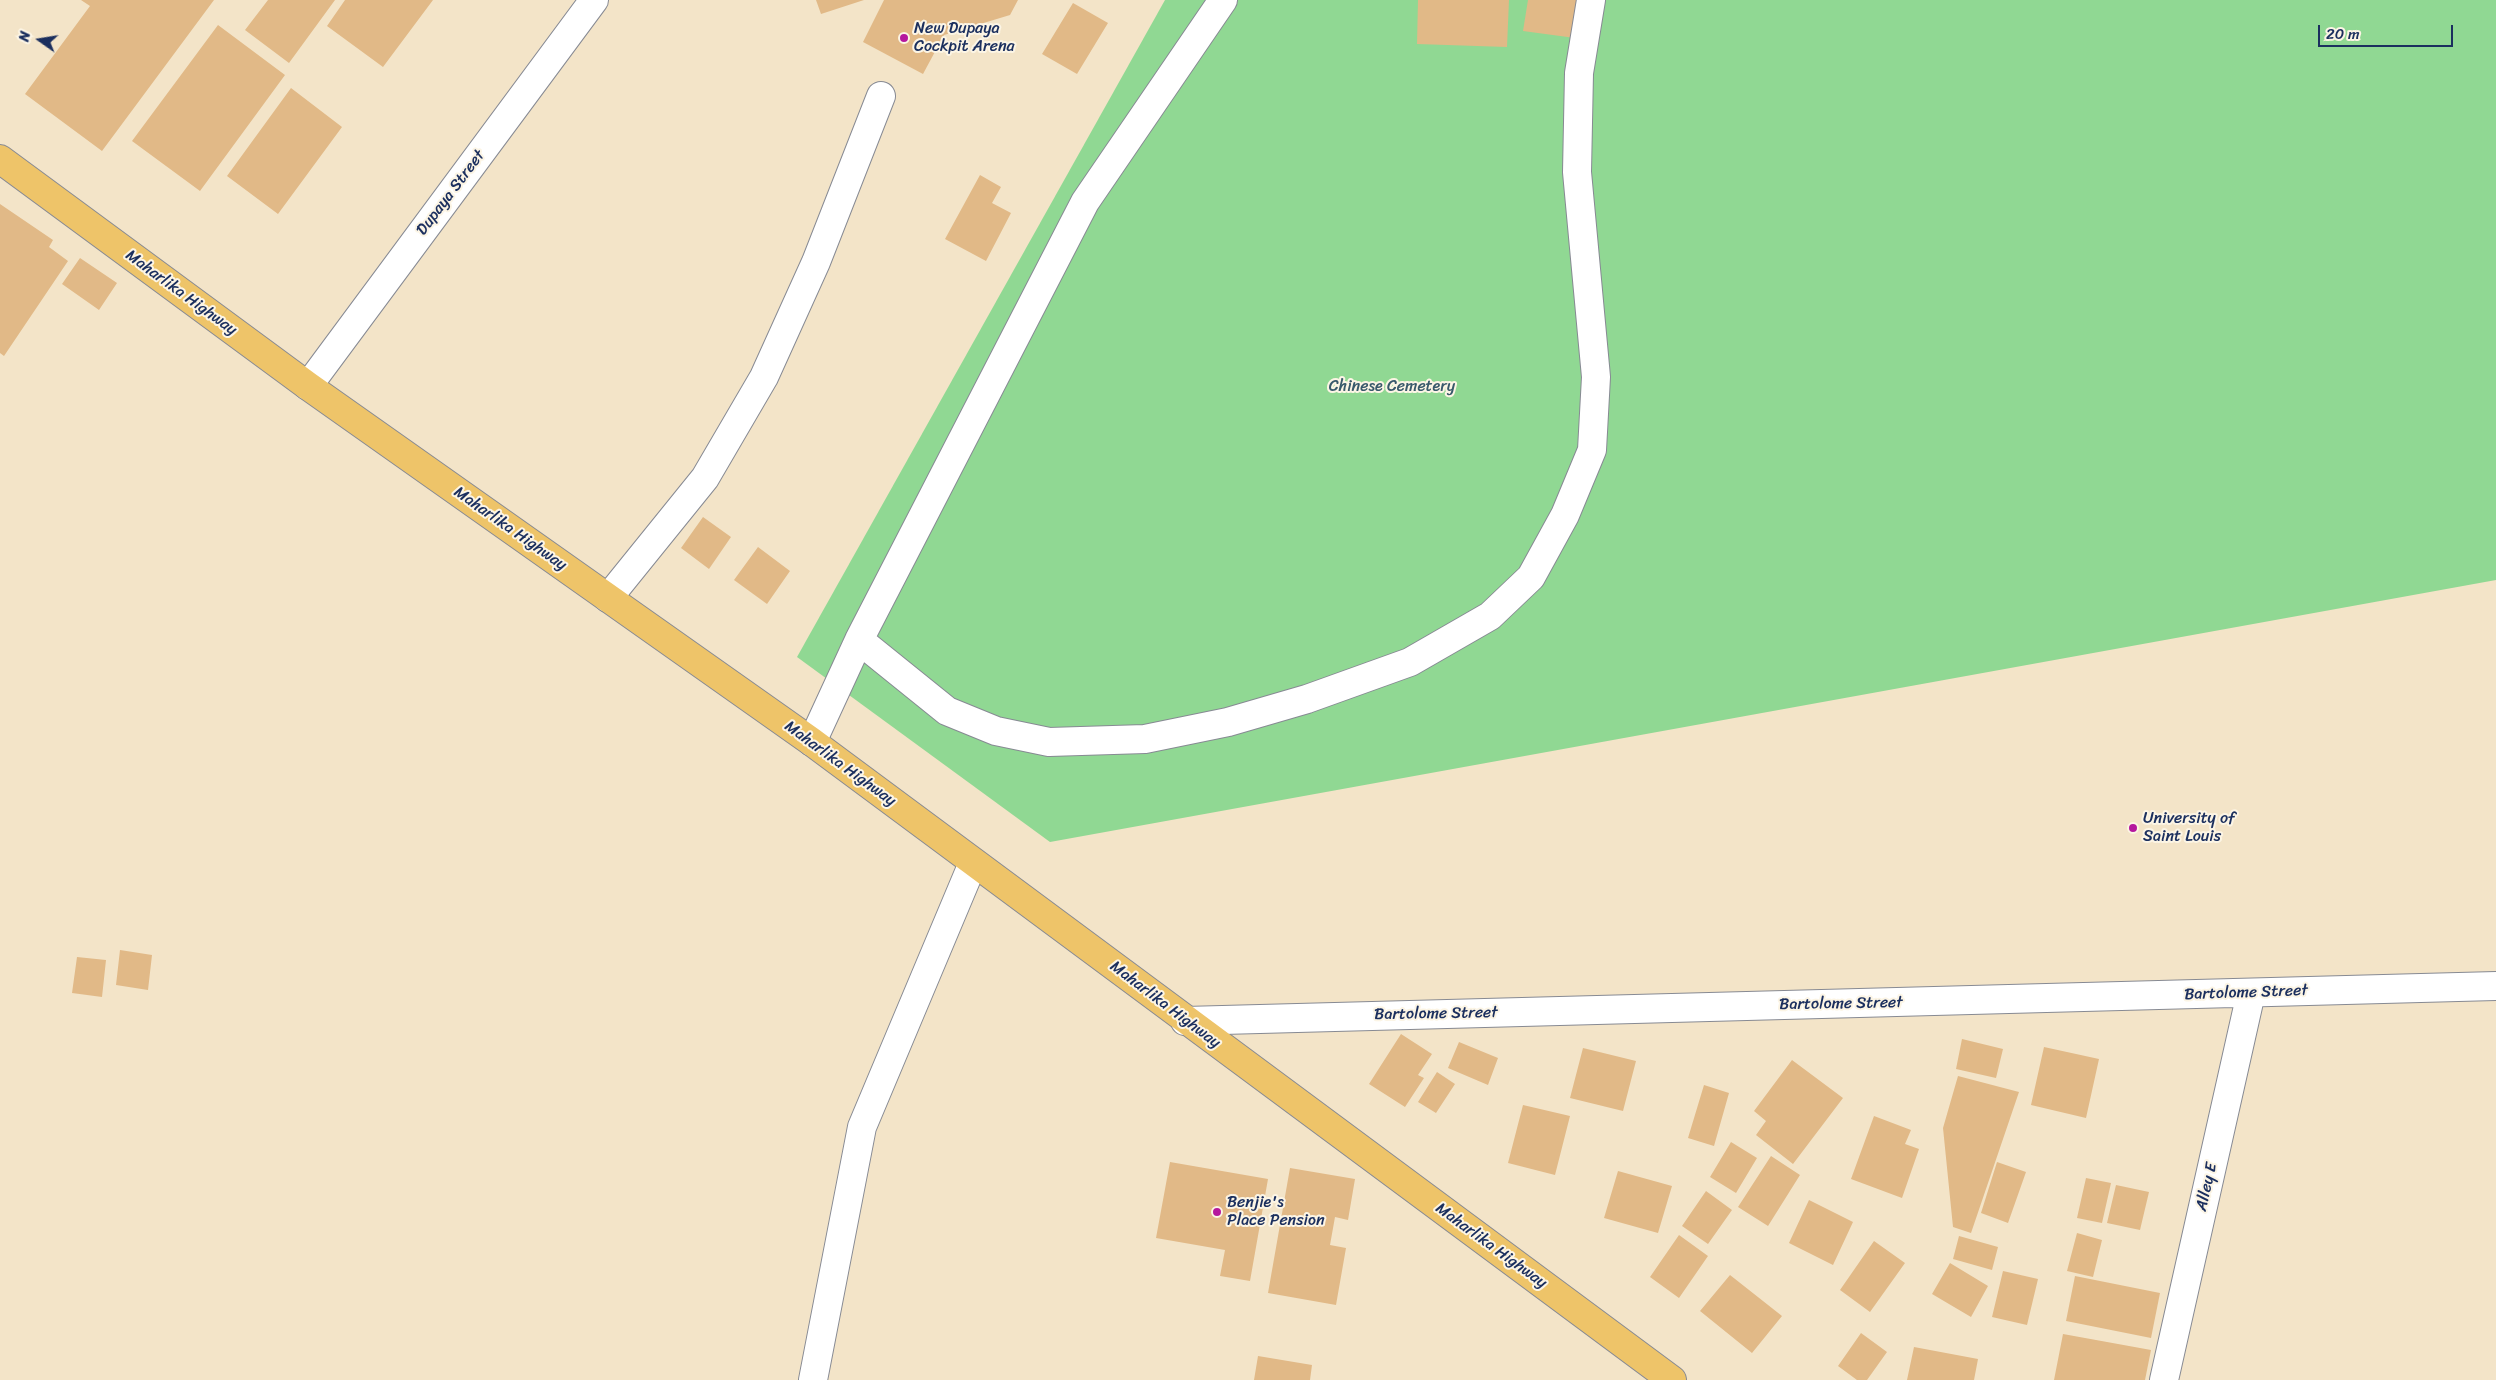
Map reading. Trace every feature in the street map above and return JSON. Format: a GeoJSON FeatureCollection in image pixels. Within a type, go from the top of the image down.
{"type":"FeatureCollection","features":[{"type":"Feature","properties":{"kind":"highway","name":"Maharlika Highway"},"geometry":{"type":"LineString","coordinates":[[0,159],[308,386],[812,742],[1672,1380]]}},
{"type":"Feature","properties":{"kind":"street","name":"Dupaya Street"},"geometry":{"type":"LineString","coordinates":[[308,386],[594,0]]}},
{"type":"Feature","properties":{"kind":"street"},"geometry":{"type":"LineString","coordinates":[[812,742],[859,640],[1085,202],[1223,0]]}},
{"type":"Feature","properties":{"kind":"street"},"geometry":{"type":"LineString","coordinates":[[859,640],[947,711],[996,731],[1049,742],[1136,740],[1228,722],[1307,699],[1410,662],[1490,616],[1531,577],[1565,515],[1592,450],[1596,377],[1577,172],[1579,73],[1591,0]]}},
{"type":"Feature","properties":{"kind":"street"},"geometry":{"type":"LineString","coordinates":[[608,598],[705,478],[764,377],[816,262],[881,96]]}},
{"type":"Feature","properties":{"kind":"street"},"geometry":{"type":"LineString","coordinates":[[813,1380],[862,1127],[973,863]]}},
{"type":"Feature","properties":{"kind":"street","name":"Bartolome Street"},"geometry":{"type":"LineString","coordinates":[[1186,1021],[2496,986]]}},
{"type":"Feature","properties":{"kind":"street","name":"Alley E"},"geometry":{"type":"LineString","coordinates":[[2164,1380],[2251,993]]}},
{"type":"Feature","properties":{"kind":"green space","name":"Chinese Cemetery"},"geometry":{"type":"Polygon","coordinates":[[[1165,0],[2496,0],[2496,580],[1050,842],[797,657],[1165,0]]]}},
{"type":"Feature","properties":{"kind":"building"},"geometry":{"type":"Polygon","coordinates":[[[81,0],[214,0],[102,151],[25,94],[90,6],[81,0]]]}},
{"type":"Feature","properties":{"kind":"building"},"geometry":{"type":"Polygon","coordinates":[[[268,0],[335,0],[289,63],[245,30],[268,0]]]}},
{"type":"Feature","properties":{"kind":"building"},"geometry":{"type":"Polygon","coordinates":[[[345,0],[433,0],[383,67],[327,26],[345,0]]]}},
{"type":"Feature","properties":{"kind":"building"},"geometry":{"type":"Polygon","coordinates":[[[816,0],[864,0],[821,14],[816,0]]]}},
{"type":"Feature","properties":{"kind":"building","name":"New Dupaya Cockpit Arena"},"geometry":{"type":"Polygon","coordinates":[[[884,0],[1018,0],[1010,15],[944,35],[923,74],[863,42],[884,0]]]}},
{"type":"Feature","properties":{"kind":"building"},"geometry":{"type":"Polygon","coordinates":[[[1418,0],[1509,0],[1507,47],[1417,44],[1418,0]]]}},
{"type":"Feature","properties":{"kind":"building"},"geometry":{"type":"Polygon","coordinates":[[[1528,0],[1581,0],[1575,38],[1523,31],[1528,0]]]}},
{"type":"Feature","properties":{"kind":"building"},"geometry":{"type":"Polygon","coordinates":[[[1073,3],[1108,23],[1077,74],[1042,54],[1073,3]]]}},
{"type":"Feature","properties":{"kind":"building"},"geometry":{"type":"Polygon","coordinates":[[[218,25],[285,75],[200,191],[132,141],[218,25]]]}},
{"type":"Feature","properties":{"kind":"building"},"geometry":{"type":"Polygon","coordinates":[[[291,88],[342,127],[278,214],[227,176],[291,88]]]}},
{"type":"Feature","properties":{"kind":"building"},"geometry":{"type":"Polygon","coordinates":[[[980,175],[1001,187],[992,203],[1011,213],[986,261],[945,239],[980,175]]]}},
{"type":"Feature","properties":{"kind":"building"},"geometry":{"type":"Polygon","coordinates":[[[0,204],[53,240],[49,247],[68,261],[4,356],[0,353],[0,204]]]}},
{"type":"Feature","properties":{"kind":"building"},"geometry":{"type":"Polygon","coordinates":[[[80,258],[117,283],[99,310],[62,284],[80,258]]]}},
{"type":"Feature","properties":{"kind":"building"},"geometry":{"type":"Polygon","coordinates":[[[703,517],[731,537],[709,569],[681,548],[703,517]]]}},
{"type":"Feature","properties":{"kind":"building"},"geometry":{"type":"Polygon","coordinates":[[[758,547],[790,571],[767,604],[734,580],[758,547]]]}},
{"type":"Feature","properties":{"kind":"building"},"geometry":{"type":"Polygon","coordinates":[[[120,950],[152,955],[148,990],[116,985],[120,950]]]}},
{"type":"Feature","properties":{"kind":"building"},"geometry":{"type":"Polygon","coordinates":[[[77,957],[106,960],[102,997],[72,993],[77,957]]]}},
{"type":"Feature","properties":{"kind":"building"},"geometry":{"type":"Polygon","coordinates":[[[1401,1034],[1432,1054],[1418,1075],[1424,1078],[1405,1107],[1369,1084],[1401,1034]]]}},
{"type":"Feature","properties":{"kind":"building"},"geometry":{"type":"Polygon","coordinates":[[[1962,1039],[2003,1049],[1996,1078],[1956,1069],[1962,1039]]]}},
{"type":"Feature","properties":{"kind":"building"},"geometry":{"type":"Polygon","coordinates":[[[1459,1042],[1498,1058],[1488,1085],[1448,1068],[1459,1042]]]}},
{"type":"Feature","properties":{"kind":"building"},"geometry":{"type":"Polygon","coordinates":[[[2044,1047],[2099,1059],[2086,1118],[2031,1105],[2044,1047]]]}},
{"type":"Feature","properties":{"kind":"building"},"geometry":{"type":"Polygon","coordinates":[[[1583,1048],[1636,1061],[1623,1111],[1570,1098],[1583,1048]]]}},
{"type":"Feature","properties":{"kind":"building"},"geometry":{"type":"Polygon","coordinates":[[[1792,1060],[1843,1098],[1793,1164],[1756,1135],[1766,1121],[1754,1111],[1792,1060]]]}},
{"type":"Feature","properties":{"kind":"building"},"geometry":{"type":"Polygon","coordinates":[[[1437,1072],[1455,1084],[1436,1113],[1418,1102],[1437,1072]]]}},
{"type":"Feature","properties":{"kind":"building"},"geometry":{"type":"Polygon","coordinates":[[[1958,1076],[2019,1092],[1971,1233],[1953,1227],[1943,1128],[1958,1076]]]}},
{"type":"Feature","properties":{"kind":"building"},"geometry":{"type":"Polygon","coordinates":[[[1704,1085],[1729,1093],[1714,1146],[1688,1138],[1704,1085]]]}},
{"type":"Feature","properties":{"kind":"building"},"geometry":{"type":"Polygon","coordinates":[[[1523,1105],[1570,1116],[1555,1175],[1508,1163],[1523,1105]]]}},
{"type":"Feature","properties":{"kind":"building"},"geometry":{"type":"Polygon","coordinates":[[[1874,1116],[1911,1130],[1905,1144],[1919,1149],[1902,1198],[1851,1179],[1874,1116]]]}},
{"type":"Feature","properties":{"kind":"building"},"geometry":{"type":"Polygon","coordinates":[[[1731,1142],[1757,1158],[1736,1193],[1710,1177],[1731,1142]]]}},
{"type":"Feature","properties":{"kind":"building"},"geometry":{"type":"Polygon","coordinates":[[[1771,1156],[1800,1175],[1768,1226],[1738,1207],[1771,1156]]]}},
{"type":"Feature","properties":{"kind":"building"},"geometry":{"type":"Polygon","coordinates":[[[1170,1162],[1268,1179],[1250,1281],[1220,1276],[1225,1250],[1156,1238],[1170,1162]]]}},
{"type":"Feature","properties":{"kind":"building"},"geometry":{"type":"Polygon","coordinates":[[[1997,1162],[2026,1172],[2008,1223],[1981,1213],[1997,1162]]]}},
{"type":"Feature","properties":{"kind":"building"},"geometry":{"type":"Polygon","coordinates":[[[1290,1168],[1355,1179],[1348,1220],[1335,1217],[1330,1245],[1346,1248],[1336,1305],[1268,1293],[1290,1168]]]}},
{"type":"Feature","properties":{"kind":"building"},"geometry":{"type":"Polygon","coordinates":[[[1618,1171],[1672,1186],[1658,1233],[1604,1218],[1618,1171]]]}},
{"type":"Feature","properties":{"kind":"building"},"geometry":{"type":"Polygon","coordinates":[[[2086,1178],[2111,1183],[2102,1223],[2077,1218],[2086,1178]]]}},
{"type":"Feature","properties":{"kind":"building"},"geometry":{"type":"Polygon","coordinates":[[[2116,1185],[2149,1192],[2140,1230],[2107,1223],[2116,1185]]]}},
{"type":"Feature","properties":{"kind":"building"},"geometry":{"type":"Polygon","coordinates":[[[1706,1191],[1732,1210],[1708,1244],[1682,1226],[1706,1191]]]}},
{"type":"Feature","properties":{"kind":"building"},"geometry":{"type":"Polygon","coordinates":[[[1809,1200],[1853,1222],[1833,1265],[1789,1243],[1809,1200]]]}},
{"type":"Feature","properties":{"kind":"building"},"geometry":{"type":"Polygon","coordinates":[[[2077,1233],[2102,1240],[2093,1277],[2067,1271],[2077,1233]]]}},
{"type":"Feature","properties":{"kind":"building"},"geometry":{"type":"Polygon","coordinates":[[[1679,1235],[1708,1256],[1679,1298],[1650,1277],[1679,1235]]]}},
{"type":"Feature","properties":{"kind":"building"},"geometry":{"type":"Polygon","coordinates":[[[1959,1236],[1998,1247],[1992,1270],[1953,1259],[1959,1236]]]}},
{"type":"Feature","properties":{"kind":"building"},"geometry":{"type":"Polygon","coordinates":[[[1874,1241],[1905,1263],[1870,1312],[1840,1290],[1874,1241]]]}},
{"type":"Feature","properties":{"kind":"building"},"geometry":{"type":"Polygon","coordinates":[[[1950,1263],[1988,1286],[1971,1317],[1932,1294],[1950,1263]]]}},
{"type":"Feature","properties":{"kind":"building"},"geometry":{"type":"Polygon","coordinates":[[[2003,1271],[2038,1279],[2027,1325],[1992,1317],[2003,1271]]]}},
{"type":"Feature","properties":{"kind":"building"},"geometry":{"type":"Polygon","coordinates":[[[1730,1275],[1782,1316],[1752,1353],[1700,1311],[1730,1275]]]}},
{"type":"Feature","properties":{"kind":"building"},"geometry":{"type":"Polygon","coordinates":[[[2075,1276],[2160,1293],[2151,1338],[2066,1321],[2075,1276]]]}},
{"type":"Feature","properties":{"kind":"building"},"geometry":{"type":"Polygon","coordinates":[[[1861,1333],[1887,1352],[1867,1380],[1857,1380],[1838,1366],[1861,1333]]]}},
{"type":"Feature","properties":{"kind":"building"},"geometry":{"type":"Polygon","coordinates":[[[2063,1334],[2151,1350],[2145,1380],[2054,1380],[2063,1334]]]}},
{"type":"Feature","properties":{"kind":"building"},"geometry":{"type":"Polygon","coordinates":[[[1914,1347],[1978,1359],[1974,1380],[1907,1380],[1914,1347]]]}},
{"type":"Feature","properties":{"kind":"building"},"geometry":{"type":"Polygon","coordinates":[[[1258,1356],[1312,1365],[1310,1380],[1254,1380],[1258,1356]]]}},
{"type":"Feature","properties":{"kind":"place","name":"New Dupaya Cockpit Arena"},"geometry":{"type":"Point","coordinates":[904,38]}},
{"type":"Feature","properties":{"kind":"place","name":"University of Saint Louis"},"geometry":{"type":"Point","coordinates":[2133,828]}},
{"type":"Feature","properties":{"kind":"place","name":"Benjie's Place Pension"},"geometry":{"type":"Point","coordinates":[1217,1212]}}]}
